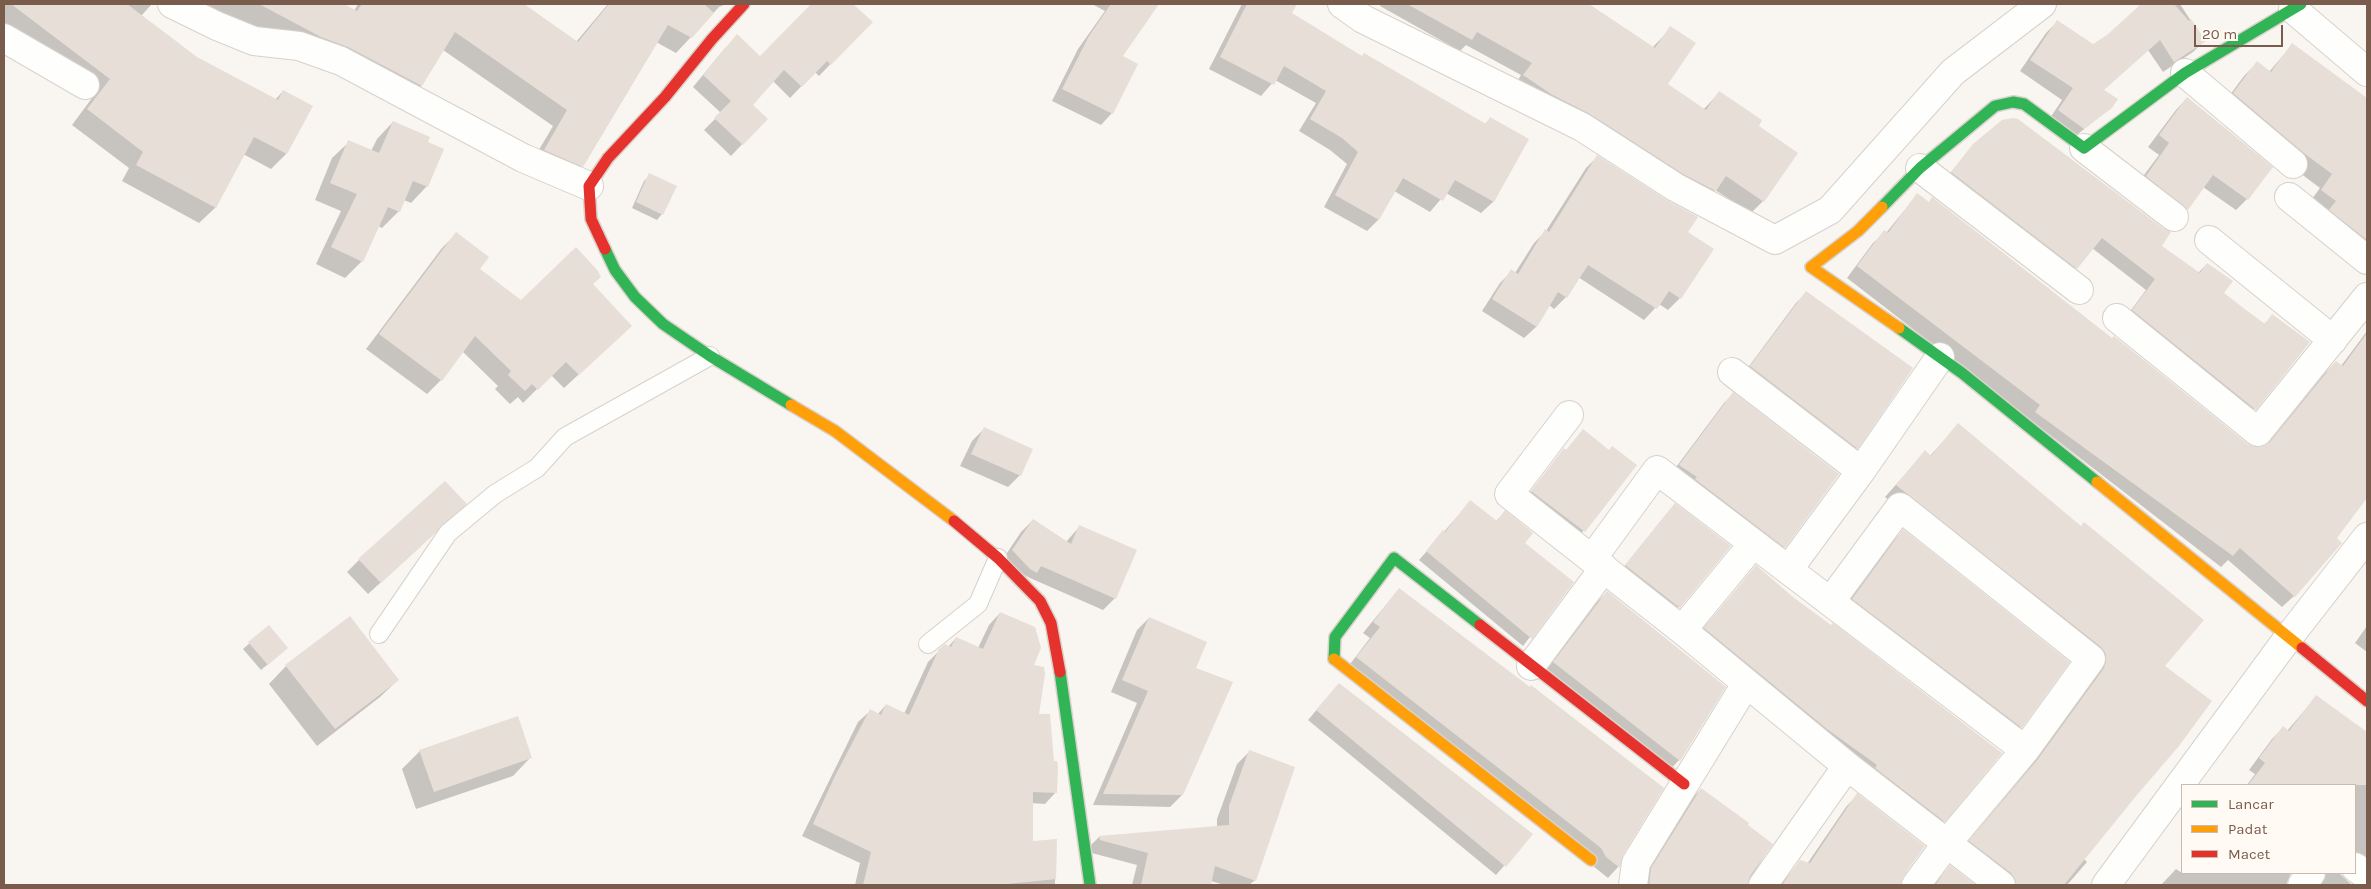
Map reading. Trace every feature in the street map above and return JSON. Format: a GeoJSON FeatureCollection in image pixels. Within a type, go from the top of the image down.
{"type":"FeatureCollection","features":[{"type":"Feature","properties":{"kind":"street"},"geometry":{"type":"LineString","coordinates":[[172,4],[217,26],[254,41],[299,46],[341,61],[523,158],[588,186]]}},
{"type":"Feature","properties":{"kind":"street"},"geometry":{"type":"LineString","coordinates":[[744,4],[712,39],[665,97],[608,158],[588,186],[591,219],[615,270],[635,297],[663,324],[710,356],[834,431],[960,525],[998,558],[1040,601],[1051,623],[1057,648],[1090,885]]}},
{"type":"Feature","properties":{"kind":"street"},"geometry":{"type":"LineString","coordinates":[[1342,4],[1363,19],[1582,127],[1675,187],[1775,240],[1830,210],[1952,72],[2042,4]]}},
{"type":"Feature","properties":{"kind":"street"},"geometry":{"type":"LineString","coordinates":[[2084,148],[2185,73],[2297,6],[2367,72]]}},
{"type":"Feature","properties":{"kind":"street"},"geometry":{"type":"LineString","coordinates":[[4,38],[85,85]]}},
{"type":"Feature","properties":{"kind":"street"},"geometry":{"type":"LineString","coordinates":[[2185,73],[2292,164]]}},
{"type":"Feature","properties":{"kind":"street"},"geometry":{"type":"LineString","coordinates":[[2174,217],[2035,110],[2024,104],[2013,102],[1995,106],[1920,168],[1858,231],[1811,267],[1970,380],[2367,701]]}},
{"type":"Feature","properties":{"kind":"street"},"geometry":{"type":"LineString","coordinates":[[1920,168],[2079,290]]}},
{"type":"Feature","properties":{"kind":"street"},"geometry":{"type":"LineString","coordinates":[[2289,197],[2367,260]]}},
{"type":"Feature","properties":{"kind":"street"},"geometry":{"type":"LineString","coordinates":[[2209,240],[2333,340]]}},
{"type":"Feature","properties":{"kind":"street"},"geometry":{"type":"LineString","coordinates":[[2117,318],[2258,432],[2367,297]]}},
{"type":"Feature","properties":{"kind":"street"},"geometry":{"type":"LineString","coordinates":[[1788,570],[1940,357]]}},
{"type":"Feature","properties":{"kind":"street"},"geometry":{"type":"LineString","coordinates":[[1732,372],[1860,471]]}},
{"type":"Feature","properties":{"kind":"street"},"geometry":{"type":"LineString","coordinates":[[1569,415],[1508,494],[1682,630],[1846,766],[2001,885]]}},
{"type":"Feature","properties":{"kind":"street"},"geometry":{"type":"LineString","coordinates":[[1531,666],[1657,470],[2025,750]]}},
{"type":"Feature","properties":{"kind":"street"},"geometry":{"type":"LineString","coordinates":[[1830,602],[1900,507],[2091,659],[2025,750],[1947,843],[1916,885]]}},
{"type":"Feature","properties":{"kind":"street"},"geometry":{"type":"LineString","coordinates":[[2106,885],[2288,638],[2367,537]]}},
{"type":"Feature","properties":{"kind":"street"},"geometry":{"type":"LineString","coordinates":[[1682,630],[1753,544]]}},
{"type":"Feature","properties":{"kind":"street"},"geometry":{"type":"LineString","coordinates":[[1591,860],[1333,658],[1335,637],[1394,558],[1684,784]]}},
{"type":"Feature","properties":{"kind":"street"},"geometry":{"type":"LineString","coordinates":[[1633,885],[1636,863],[1746,684]]}},
{"type":"Feature","properties":{"kind":"street"},"geometry":{"type":"LineString","coordinates":[[1763,885],[1846,766]]}},
{"type":"Feature","properties":{"kind":"street"},"geometry":{"type":"LineString","coordinates":[[2356,868],[2367,876]]}},
{"type":"Feature","properties":{"kind":"street"},"geometry":{"type":"LineString","coordinates":[[2302,885],[2310,874]]}},
{"type":"Feature","properties":{"kind":"lane"},"geometry":{"type":"LineString","coordinates":[[379,634],[448,533],[495,494],[537,468],[565,438],[710,356]]}},
{"type":"Feature","properties":{"kind":"lane"},"geometry":{"type":"LineString","coordinates":[[928,644],[978,604],[998,558]]}},
{"type":"Feature","properties":{"kind":"building"},"geometry":{"type":"Polygon","coordinates":[[[11,4],[127,4],[197,57],[278,100],[283,90],[313,106],[287,154],[254,137],[216,208],[136,165],[143,152],[87,109],[110,79],[11,4]]]}},
{"type":"Feature","properties":{"kind":"building"},"geometry":{"type":"Polygon","coordinates":[[[259,4],[344,4],[357,11],[362,4],[524,4],[578,42],[609,4],[704,4],[714,13],[692,38],[668,25],[583,167],[544,150],[567,110],[455,32],[422,86],[348,47],[321,37],[259,4]]]}},
{"type":"Feature","properties":{"kind":"building"},"geometry":{"type":"Polygon","coordinates":[[[811,4],[853,4],[873,22],[831,65],[827,61],[802,87],[784,70],[753,105],[768,119],[743,145],[714,118],[731,101],[703,75],[737,34],[760,56],[811,4]]]}},
{"type":"Feature","properties":{"kind":"building"},"geometry":{"type":"Polygon","coordinates":[[[1111,4],[1159,4],[1123,56],[1138,64],[1113,114],[1062,89],[1089,36],[1111,4]]]}},
{"type":"Feature","properties":{"kind":"building"},"geometry":{"type":"Polygon","coordinates":[[[1247,4],[1297,4],[1292,13],[1362,56],[1364,53],[1486,124],[1490,117],[1529,139],[1494,202],[1455,180],[1443,201],[1403,178],[1379,220],[1335,195],[1358,152],[1342,138],[1310,119],[1326,91],[1284,66],[1274,85],[1220,57],[1247,4]]]}},
{"type":"Feature","properties":{"kind":"building"},"geometry":{"type":"Polygon","coordinates":[[[1407,4],[1589,4],[1655,48],[1670,26],[1696,43],[1668,84],[1706,110],[1719,91],[1762,120],[1759,126],[1798,153],[1764,202],[1726,176],[1716,191],[1683,174],[1590,114],[1551,94],[1523,75],[1532,63],[1477,32],[1472,40],[1407,4]]]}},
{"type":"Feature","properties":{"kind":"building"},"geometry":{"type":"Polygon","coordinates":[[[2141,4],[2174,4],[2189,21],[2191,19],[2206,41],[2174,62],[2160,40],[2104,90],[2118,99],[2112,108],[2084,129],[2058,110],[2073,88],[2030,60],[2057,20],[2093,44],[2107,35],[2141,4]]]}},
{"type":"Feature","properties":{"kind":"building"},"geometry":{"type":"Polygon","coordinates":[[[2292,43],[2367,98],[2367,240],[2329,210],[2336,201],[2321,190],[2332,174],[2305,154],[2233,93],[2257,61],[2271,72],[2292,43]]]}},
{"type":"Feature","properties":{"kind":"building"},"geometry":{"type":"Polygon","coordinates":[[[2187,97],[2273,167],[2248,200],[2213,175],[2188,210],[2146,176],[2169,143],[2159,135],[2187,97]]]}},
{"type":"Feature","properties":{"kind":"building"},"geometry":{"type":"Polygon","coordinates":[[[2018,119],[2164,229],[2171,232],[2162,246],[2200,273],[2207,263],[2233,281],[2224,293],[2246,310],[2265,324],[2272,314],[2310,342],[2256,410],[2132,310],[2155,279],[2102,238],[2077,269],[1951,172],[1973,144],[2002,120],[2018,119]]]}},
{"type":"Feature","properties":{"kind":"building"},"geometry":{"type":"Polygon","coordinates":[[[393,121],[430,137],[428,142],[444,149],[428,187],[413,181],[400,212],[388,207],[363,262],[331,247],[357,194],[330,183],[348,140],[379,153],[393,121]]]}},
{"type":"Feature","properties":{"kind":"building"},"geometry":{"type":"Polygon","coordinates":[[[1597,155],[1667,200],[1698,217],[1688,232],[1714,249],[1681,299],[1669,291],[1657,309],[1588,265],[1567,298],[1558,292],[1537,327],[1492,299],[1511,269],[1518,274],[1545,229],[1549,232],[1597,155]]]}},
{"type":"Feature","properties":{"kind":"building"},"geometry":{"type":"Polygon","coordinates":[[[649,173],[677,186],[663,215],[636,202],[649,173]]]}},
{"type":"Feature","properties":{"kind":"building"},"geometry":{"type":"Polygon","coordinates":[[[1917,193],[1929,202],[1932,197],[2112,338],[2114,336],[2248,444],[2255,447],[2263,447],[2270,442],[2336,361],[2343,366],[2367,333],[2367,498],[2337,538],[2342,543],[2295,597],[2240,548],[2233,556],[2035,412],[2040,405],[1857,266],[1884,230],[1888,233],[1917,193]]]}},
{"type":"Feature","properties":{"kind":"building"},"geometry":{"type":"Polygon","coordinates":[[[456,232],[489,257],[480,269],[521,300],[576,247],[598,271],[601,277],[593,284],[632,326],[579,375],[566,362],[538,390],[532,384],[525,391],[508,375],[511,371],[475,336],[442,381],[379,334],[456,232]]]}},
{"type":"Feature","properties":{"kind":"building"},"geometry":{"type":"Polygon","coordinates":[[[1806,291],[1913,368],[1858,449],[1750,366],[1806,291]]]}},
{"type":"Feature","properties":{"kind":"building"},"geometry":{"type":"Polygon","coordinates":[[[1733,392],[1839,474],[1785,548],[1695,479],[1697,477],[1679,465],[1733,392]]]}},
{"type":"Feature","properties":{"kind":"building"},"geometry":{"type":"Polygon","coordinates":[[[1958,423],[2081,526],[2084,522],[2204,620],[2165,666],[2212,701],[2179,746],[2064,885],[2016,885],[2011,873],[1969,841],[2038,759],[2104,668],[2106,654],[2101,647],[1896,485],[1925,450],[1931,456],[1958,423]]]}},
{"type":"Feature","properties":{"kind":"building"},"geometry":{"type":"Polygon","coordinates":[[[984,427],[1033,449],[1021,476],[971,454],[984,427]]]}},
{"type":"Feature","properties":{"kind":"building"},"geometry":{"type":"Polygon","coordinates":[[[1583,429],[1609,450],[1612,446],[1637,465],[1585,532],[1531,491],[1564,448],[1566,450],[1583,429]]]}},
{"type":"Feature","properties":{"kind":"building"},"geometry":{"type":"Polygon","coordinates":[[[445,481],[467,504],[381,583],[358,559],[445,481]]]}},
{"type":"Feature","properties":{"kind":"building"},"geometry":{"type":"Polygon","coordinates":[[[1470,500],[1497,521],[1505,510],[1533,533],[1525,543],[1574,582],[1532,639],[1426,551],[1443,530],[1445,532],[1470,500]]]}},
{"type":"Feature","properties":{"kind":"building"},"geometry":{"type":"Polygon","coordinates":[[[1675,503],[1731,546],[1680,608],[1625,565],[1675,503]]]}},
{"type":"Feature","properties":{"kind":"building"},"geometry":{"type":"Polygon","coordinates":[[[1033,519],[1071,544],[1079,525],[1137,550],[1116,599],[1041,566],[1037,573],[1030,569],[1012,550],[1033,519]]]}},
{"type":"Feature","properties":{"kind":"building"},"geometry":{"type":"Polygon","coordinates":[[[1903,529],[2070,662],[2022,728],[1852,599],[1903,529]]]}},
{"type":"Feature","properties":{"kind":"building"},"geometry":{"type":"Polygon","coordinates":[[[1756,565],[1793,597],[1831,625],[1833,623],[2002,753],[1945,822],[1875,768],[1877,765],[1827,729],[1704,628],[1756,565]]]}},
{"type":"Feature","properties":{"kind":"building"},"geometry":{"type":"Polygon","coordinates":[[[1399,588],[1530,687],[1531,685],[1664,788],[1623,855],[1620,868],[1606,857],[1601,848],[1356,657],[1380,627],[1373,622],[1399,588]]]}},
{"type":"Feature","properties":{"kind":"building"},"geometry":{"type":"Polygon","coordinates":[[[1607,591],[1726,687],[1680,761],[1553,662],[1607,591]]]}},
{"type":"Feature","properties":{"kind":"building"},"geometry":{"type":"Polygon","coordinates":[[[1000,612],[1035,627],[1041,648],[1034,665],[1044,667],[1045,674],[1039,714],[1050,714],[1054,761],[1057,761],[1058,767],[1057,793],[1033,792],[1033,841],[1057,839],[1056,879],[998,885],[863,885],[871,852],[813,824],[834,778],[870,709],[881,715],[886,704],[909,715],[939,649],[945,644],[951,647],[956,637],[983,649],[1000,612]]]}},
{"type":"Feature","properties":{"kind":"building"},"geometry":{"type":"Polygon","coordinates":[[[350,616],[399,680],[335,729],[285,665],[350,616]]]}},
{"type":"Feature","properties":{"kind":"building"},"geometry":{"type":"Polygon","coordinates":[[[1149,617],[1207,642],[1196,668],[1233,682],[1183,795],[1103,794],[1148,691],[1122,680],[1149,617]]]}},
{"type":"Feature","properties":{"kind":"building"},"geometry":{"type":"Polygon","coordinates":[[[269,625],[288,648],[268,665],[248,642],[269,625]]]}},
{"type":"Feature","properties":{"kind":"building"},"geometry":{"type":"Polygon","coordinates":[[[1339,683],[1533,834],[1506,867],[1316,710],[1339,683]]]}},
{"type":"Feature","properties":{"kind":"building"},"geometry":{"type":"Polygon","coordinates":[[[2316,695],[2367,732],[2367,785],[2249,784],[2265,763],[2259,758],[2283,726],[2289,731],[2316,695]]]}},
{"type":"Feature","properties":{"kind":"building"},"geometry":{"type":"Polygon","coordinates":[[[518,716],[532,758],[434,792],[419,750],[518,716]]]}},
{"type":"Feature","properties":{"kind":"building"},"geometry":{"type":"Polygon","coordinates":[[[1249,750],[1295,767],[1256,881],[1215,866],[1211,885],[1141,885],[1148,853],[1100,840],[1099,836],[1229,825],[1229,806],[1249,750]]]}},
{"type":"Feature","properties":{"kind":"building"},"geometry":{"type":"Polygon","coordinates":[[[1701,788],[1749,823],[1748,825],[1773,844],[1750,876],[1748,885],[1649,885],[1651,868],[1701,788]]]}},
{"type":"Feature","properties":{"kind":"building"},"geometry":{"type":"Polygon","coordinates":[[[1857,793],[1925,846],[1903,876],[1901,885],[1782,885],[1800,860],[1810,863],[1857,793]]]}},
{"type":"Feature","properties":{"kind":"building"},"geometry":{"type":"Polygon","coordinates":[[[1950,865],[1976,885],[1935,885],[1950,865]]]}},
{"type":"Feature","properties":{"kind":"traffic: fast"},"geometry":{"type":"LineString","coordinates":[[1882,207],[1920,168],[1995,106],[2013,102],[2024,104],[2084,148],[2185,73],[2301,4]]}},
{"type":"Feature","properties":{"kind":"traffic: fast"},"geometry":{"type":"LineString","coordinates":[[605,249],[615,270],[635,297],[663,324],[710,356],[791,405]]}},
{"type":"Feature","properties":{"kind":"traffic: fast"},"geometry":{"type":"LineString","coordinates":[[1899,328],[1962,373],[2097,482]]}},
{"type":"Feature","properties":{"kind":"traffic: fast"},"geometry":{"type":"LineString","coordinates":[[1334,659],[1335,637],[1394,558],[1480,625]]}},
{"type":"Feature","properties":{"kind":"traffic: fast"},"geometry":{"type":"LineString","coordinates":[[1060,672],[1090,885]]}},
{"type":"Feature","properties":{"kind":"traffic: slow"},"geometry":{"type":"LineString","coordinates":[[1882,207],[1858,231],[1811,267],[1899,328]]}},
{"type":"Feature","properties":{"kind":"traffic: slow"},"geometry":{"type":"LineString","coordinates":[[791,405],[835,431],[954,521]]}},
{"type":"Feature","properties":{"kind":"traffic: slow"},"geometry":{"type":"LineString","coordinates":[[2097,482],[2302,648]]}},
{"type":"Feature","properties":{"kind":"traffic: slow"},"geometry":{"type":"LineString","coordinates":[[1334,659],[1591,860]]}},
{"type":"Feature","properties":{"kind":"traffic: jam"},"geometry":{"type":"LineString","coordinates":[[605,249],[591,219],[589,186],[608,158],[665,97],[712,39],[744,4]]}},
{"type":"Feature","properties":{"kind":"traffic: jam"},"geometry":{"type":"LineString","coordinates":[[954,521],[998,558],[1040,601],[1051,623],[1060,672]]}},
{"type":"Feature","properties":{"kind":"traffic: jam"},"geometry":{"type":"LineString","coordinates":[[1480,625],[1684,784]]}},
{"type":"Feature","properties":{"kind":"traffic: jam"},"geometry":{"type":"LineString","coordinates":[[2302,648],[2367,701]]}}]}
